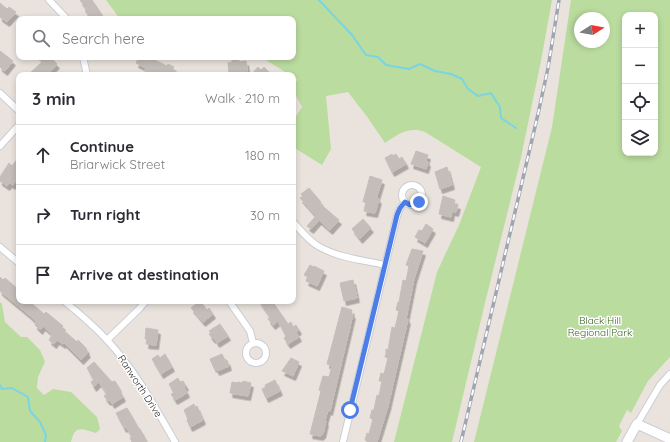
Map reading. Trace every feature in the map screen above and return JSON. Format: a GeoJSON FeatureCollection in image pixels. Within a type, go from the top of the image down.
{"type":"FeatureCollection","features":[{"type":"Feature","properties":{"kind":"street"},"geometry":{"type":"LineString","coordinates":[[49,0],[64,16]]}},
{"type":"Feature","properties":{"kind":"street"},"geometry":{"type":"LineString","coordinates":[[84,60],[86,72]]}},
{"type":"Feature","properties":{"kind":"street"},"geometry":{"type":"LineString","coordinates":[[0,93],[16,108]]}},
{"type":"Feature","properties":{"kind":"street"},"geometry":{"type":"LineString","coordinates":[[0,146],[16,129]]}},
{"type":"Feature","properties":{"kind":"street"},"geometry":{"type":"LineString","coordinates":[[343,442],[397,215],[405,202]]}},
{"type":"Feature","properties":{"kind":"street"},"geometry":{"type":"LineString","coordinates":[[296,225],[308,238],[325,250],[350,258],[385,265]]}},
{"type":"Feature","properties":{"kind":"street"},"geometry":{"type":"LineString","coordinates":[[0,247],[16,260]]}},
{"type":"Feature","properties":{"kind":"street","name":"Ranworth Drive"},"geometry":{"type":"LineString","coordinates":[[67,304],[107,340],[134,374],[176,442]]}},
{"type":"Feature","properties":{"kind":"street"},"geometry":{"type":"LineString","coordinates":[[107,340],[143,304]]}},
{"type":"Feature","properties":{"kind":"street"},"geometry":{"type":"LineString","coordinates":[[231,304],[250,331],[253,343]]}},
{"type":"Feature","properties":{"kind":"street"},"geometry":{"type":"LineString","coordinates":[[627,442],[660,385],[670,374]]}},
{"type":"Feature","properties":{"kind":"street"},"geometry":{"type":"LineString","coordinates":[[637,424],[670,439]]}},
{"type":"Feature","properties":{"kind":"green space"},"geometry":{"type":"Polygon","coordinates":[[[106,0],[552,0],[520,162],[452,442],[394,442],[437,272],[459,225],[481,167],[425,132],[419,130],[409,130],[385,143],[348,92],[326,96],[331,149],[322,165],[296,149],[296,116],[302,107],[296,96],[296,81],[298,80],[296,79],[296,72],[285,72],[266,60],[296,60],[296,16],[118,16],[106,0]]]}},
{"type":"Feature","properties":{"kind":"green space","name":"Black Hill Regional Park"},"geometry":{"type":"Polygon","coordinates":[[[571,0],[670,0],[670,357],[648,381],[631,413],[627,410],[619,426],[622,431],[616,442],[474,442],[552,127],[571,0]]]}},
{"type":"Feature","properties":{"kind":"green space"},"geometry":{"type":"Polygon","coordinates":[[[0,302],[2,304],[5,322],[21,337],[27,337],[40,350],[45,362],[38,377],[37,388],[44,395],[53,389],[71,392],[97,417],[100,429],[96,433],[83,429],[77,430],[71,442],[0,442],[0,302]]]}},
{"type":"Feature","properties":{"kind":"building"},"geometry":{"type":"Polygon","coordinates":[[[80,0],[92,0],[103,16],[89,16],[85,11],[87,10],[80,0]]]}},
{"type":"Feature","properties":{"kind":"building"},"geometry":{"type":"Polygon","coordinates":[[[0,3],[7,9],[9,7],[16,12],[7,22],[0,17],[0,3]]]}},
{"type":"Feature","properties":{"kind":"building"},"geometry":{"type":"Polygon","coordinates":[[[0,51],[13,61],[5,71],[0,67],[0,51]]]}},
{"type":"Feature","properties":{"kind":"building"},"geometry":{"type":"Polygon","coordinates":[[[39,60],[53,60],[57,64],[50,72],[31,72],[42,62],[39,60]]]}},
{"type":"Feature","properties":{"kind":"building"},"geometry":{"type":"Polygon","coordinates":[[[138,60],[155,60],[167,66],[168,64],[174,67],[172,70],[176,72],[150,72],[145,70],[146,68],[136,63],[138,60]]]}},
{"type":"Feature","properties":{"kind":"building"},"geometry":{"type":"Polygon","coordinates":[[[232,60],[239,60],[239,62],[246,61],[248,72],[229,72],[228,63],[232,62],[232,60]]]}},
{"type":"Feature","properties":{"kind":"building"},"geometry":{"type":"Polygon","coordinates":[[[258,67],[261,70],[264,67],[269,72],[254,72],[258,67]]]}},
{"type":"Feature","properties":{"kind":"building"},"geometry":{"type":"Polygon","coordinates":[[[416,151],[428,155],[426,169],[411,164],[416,151]]]}},
{"type":"Feature","properties":{"kind":"building"},"geometry":{"type":"Polygon","coordinates":[[[392,154],[393,156],[396,154],[399,159],[402,157],[406,164],[392,172],[385,158],[392,154]]]}},
{"type":"Feature","properties":{"kind":"building"},"geometry":{"type":"Polygon","coordinates":[[[16,161],[16,180],[13,185],[10,183],[7,186],[0,181],[0,177],[9,163],[12,166],[16,161]]]}},
{"type":"Feature","properties":{"kind":"building"},"geometry":{"type":"Polygon","coordinates":[[[447,167],[452,185],[440,189],[435,172],[447,167]]]}},
{"type":"Feature","properties":{"kind":"building"},"geometry":{"type":"Polygon","coordinates":[[[370,176],[382,180],[377,196],[377,199],[379,199],[375,213],[364,211],[366,202],[363,202],[370,176]]]}},
{"type":"Feature","properties":{"kind":"building"},"geometry":{"type":"Polygon","coordinates":[[[309,188],[321,202],[319,203],[339,220],[330,230],[319,220],[311,229],[307,226],[316,216],[300,198],[303,196],[301,194],[309,188]]]}},
{"type":"Feature","properties":{"kind":"building"},"geometry":{"type":"Polygon","coordinates":[[[443,196],[455,200],[454,204],[458,205],[456,212],[452,211],[451,217],[439,214],[443,196]]]}},
{"type":"Feature","properties":{"kind":"building"},"geometry":{"type":"Polygon","coordinates":[[[363,219],[371,228],[360,239],[352,229],[363,219]]]}},
{"type":"Feature","properties":{"kind":"building"},"geometry":{"type":"Polygon","coordinates":[[[426,224],[433,229],[425,243],[415,237],[419,230],[422,231],[426,224]]]}},
{"type":"Feature","properties":{"kind":"building"},"geometry":{"type":"Polygon","coordinates":[[[412,249],[423,251],[414,279],[406,319],[408,319],[388,406],[377,442],[367,442],[365,440],[367,433],[369,434],[373,419],[370,418],[372,410],[374,410],[377,395],[379,396],[382,381],[379,381],[381,373],[384,374],[388,358],[385,357],[386,349],[388,350],[392,327],[395,328],[399,311],[396,310],[403,280],[406,281],[409,266],[406,265],[412,249]]]}},
{"type":"Feature","properties":{"kind":"building"},"geometry":{"type":"Polygon","coordinates":[[[310,265],[324,271],[317,286],[306,281],[308,277],[304,275],[310,265]]]}},
{"type":"Feature","properties":{"kind":"building"},"geometry":{"type":"Polygon","coordinates":[[[0,277],[3,280],[5,278],[16,287],[16,304],[32,304],[44,314],[46,312],[63,326],[61,328],[77,342],[78,340],[87,349],[86,350],[88,353],[81,360],[64,343],[63,344],[57,340],[54,344],[49,340],[52,335],[51,333],[43,326],[40,330],[35,325],[36,322],[29,315],[0,291],[0,277]]]}},
{"type":"Feature","properties":{"kind":"building"},"geometry":{"type":"Polygon","coordinates":[[[353,280],[357,298],[344,301],[340,283],[353,280]]]}},
{"type":"Feature","properties":{"kind":"building"},"geometry":{"type":"Polygon","coordinates":[[[196,304],[202,304],[207,310],[209,308],[213,314],[203,322],[191,308],[196,304]]]}},
{"type":"Feature","properties":{"kind":"building"},"geometry":{"type":"Polygon","coordinates":[[[261,304],[274,304],[288,324],[291,322],[293,327],[296,325],[299,330],[296,332],[299,337],[288,344],[284,338],[286,336],[278,321],[273,325],[268,319],[270,317],[261,304]]]}},
{"type":"Feature","properties":{"kind":"building"},"geometry":{"type":"Polygon","coordinates":[[[342,307],[352,310],[351,314],[353,314],[330,411],[328,410],[323,434],[321,436],[310,434],[321,391],[319,390],[323,376],[329,377],[332,366],[327,364],[342,307]]]}},
{"type":"Feature","properties":{"kind":"building"},"geometry":{"type":"Polygon","coordinates":[[[220,324],[228,336],[217,343],[209,334],[211,333],[209,331],[220,324]]]}},
{"type":"Feature","properties":{"kind":"building"},"geometry":{"type":"Polygon","coordinates":[[[146,328],[158,330],[156,345],[146,344],[146,328]]]}},
{"type":"Feature","properties":{"kind":"building"},"geometry":{"type":"Polygon","coordinates":[[[165,354],[172,367],[161,374],[152,359],[158,355],[160,358],[165,354]]]}},
{"type":"Feature","properties":{"kind":"building"},"geometry":{"type":"Polygon","coordinates":[[[222,354],[225,361],[227,360],[229,366],[217,371],[210,359],[222,354]]]}},
{"type":"Feature","properties":{"kind":"building"},"geometry":{"type":"Polygon","coordinates":[[[291,358],[299,362],[293,376],[282,371],[291,358]]]}},
{"type":"Feature","properties":{"kind":"building"},"geometry":{"type":"Polygon","coordinates":[[[94,362],[112,382],[115,381],[123,397],[112,404],[110,400],[108,401],[104,396],[107,394],[99,382],[94,387],[91,382],[94,380],[87,368],[94,362]]]}},
{"type":"Feature","properties":{"kind":"building"},"geometry":{"type":"Polygon","coordinates":[[[178,378],[180,382],[183,381],[186,386],[184,387],[187,393],[175,400],[171,394],[174,393],[169,384],[178,378]]]}},
{"type":"Feature","properties":{"kind":"building"},"geometry":{"type":"Polygon","coordinates":[[[275,380],[280,391],[266,398],[262,389],[266,387],[265,385],[275,380]]]}},
{"type":"Feature","properties":{"kind":"building"},"geometry":{"type":"Polygon","coordinates":[[[243,381],[251,383],[248,396],[230,393],[232,382],[243,383],[243,381]]]}},
{"type":"Feature","properties":{"kind":"building"},"geometry":{"type":"Polygon","coordinates":[[[194,404],[195,407],[197,406],[203,420],[190,427],[184,410],[194,404]]]}},
{"type":"Feature","properties":{"kind":"building"},"geometry":{"type":"Polygon","coordinates":[[[127,408],[147,442],[132,442],[130,438],[132,437],[126,427],[124,428],[116,413],[127,408]]]}},
{"type":"Feature","properties":{"kind":"waterway"},"geometry":{"type":"LineString","coordinates":[[319,0],[352,35],[366,55],[378,57],[386,65],[409,69],[420,64],[435,71],[451,74],[462,79],[468,89],[478,96],[491,93],[500,107],[501,118],[516,128]]}},
{"type":"Feature","properties":{"kind":"waterway"},"geometry":{"type":"LineString","coordinates":[[0,385],[2,389],[12,388],[28,397],[30,411],[40,422],[46,435],[45,442]]}},
{"type":"Feature","properties":{"kind":"railway"},"geometry":{"type":"LineString","coordinates":[[461,442],[538,114],[548,68],[559,0]]}},
{"type":"Feature","properties":{"kind":"route"},"geometry":{"type":"LineString","coordinates":[[350,410],[397,215],[405,202],[410,205],[419,202]]}}]}
